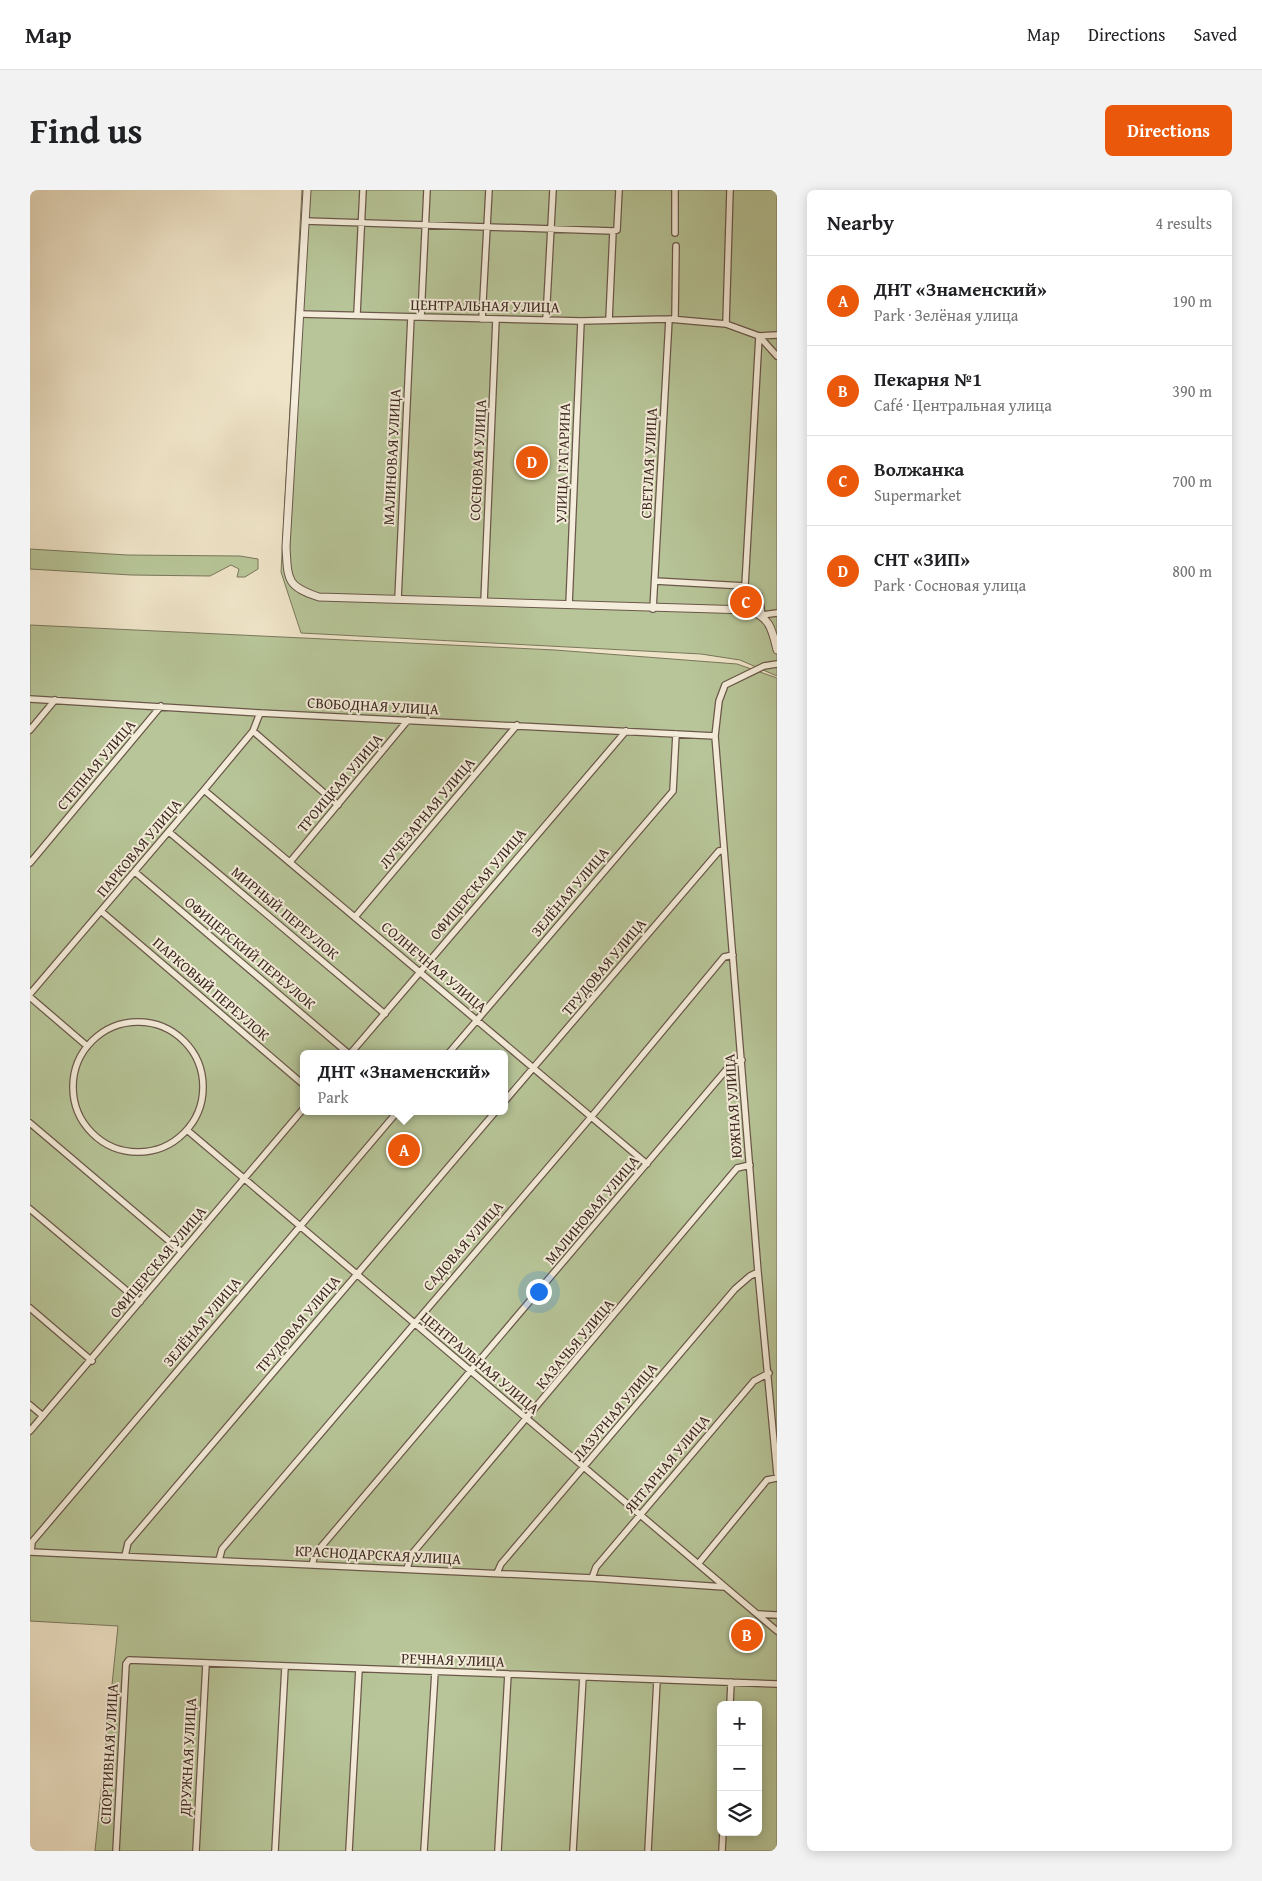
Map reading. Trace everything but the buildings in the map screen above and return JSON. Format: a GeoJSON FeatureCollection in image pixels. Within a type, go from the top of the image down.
{"type":"FeatureCollection","features":[{"type":"Feature","properties":{"kind":"street"},"geometry":{"type":"LineString","coordinates":[[307,190],[286,547],[288,576],[298,590],[319,597],[653,609],[748,610],[762,615],[777,613]]}},
{"type":"Feature","properties":{"kind":"street"},"geometry":{"type":"LineString","coordinates":[[357,314],[363,190]]}},
{"type":"Feature","properties":{"kind":"street"},"geometry":{"type":"LineString","coordinates":[[421,317],[427,190]]}},
{"type":"Feature","properties":{"kind":"street"},"geometry":{"type":"LineString","coordinates":[[482,319],[489,190]]}},
{"type":"Feature","properties":{"kind":"street"},"geometry":{"type":"LineString","coordinates":[[546,320],[554,190]]}},
{"type":"Feature","properties":{"kind":"street"},"geometry":{"type":"LineString","coordinates":[[305,221],[613,231],[617,230],[619,190]]}},
{"type":"Feature","properties":{"kind":"street"},"geometry":{"type":"LineString","coordinates":[[675,190],[675,234]]}},
{"type":"Feature","properties":{"kind":"street"},"geometry":{"type":"LineString","coordinates":[[726,324],[730,190]]}},
{"type":"Feature","properties":{"kind":"street"},"geometry":{"type":"LineString","coordinates":[[609,320],[613,231]]}},
{"type":"Feature","properties":{"kind":"street","name":"СВЕТЛАЯ УЛИЦА"},"geometry":{"type":"LineString","coordinates":[[653,609],[676,246]]}},
{"type":"Feature","properties":{"kind":"street","name":"ЦЕНТРАЛЬНАЯ УЛИЦА"},"geometry":{"type":"LineString","coordinates":[[300,314],[581,321],[672,319],[726,324],[759,336]]}},
{"type":"Feature","properties":{"kind":"street","name":"МАЛИНОВАЯ УЛИЦА"},"geometry":{"type":"LineString","coordinates":[[398,599],[411,317]]}},
{"type":"Feature","properties":{"kind":"street","name":"СОСНОВАЯ УЛИЦА"},"geometry":{"type":"LineString","coordinates":[[484,602],[496,319]]}},
{"type":"Feature","properties":{"kind":"street","name":"УЛИЦА ГАГАРИНА"},"geometry":{"type":"LineString","coordinates":[[569,605],[581,321]]}},
{"type":"Feature","properties":{"kind":"street"},"geometry":{"type":"LineString","coordinates":[[759,336],[777,335]]}},
{"type":"Feature","properties":{"kind":"street"},"geometry":{"type":"LineString","coordinates":[[745,586],[759,336]]}},
{"type":"Feature","properties":{"kind":"street"},"geometry":{"type":"LineString","coordinates":[[759,336],[777,356]]}},
{"type":"Feature","properties":{"kind":"street"},"geometry":{"type":"LineString","coordinates":[[655,581],[745,586],[759,595],[762,615],[771,627],[777,650]]}},
{"type":"Feature","properties":{"kind":"street","name":"ЮЖНАЯ УЛИЦА"},"geometry":{"type":"LineString","coordinates":[[777,664],[764,666],[725,685],[719,701],[715,736],[758,1272],[777,1476]]}},
{"type":"Feature","properties":{"kind":"street","name":"СВОБОДНАЯ УЛИЦА"},"geometry":{"type":"LineString","coordinates":[[30,699],[260,713],[715,736]]}},
{"type":"Feature","properties":{"kind":"street"},"geometry":{"type":"LineString","coordinates":[[30,730],[54,700]]}},
{"type":"Feature","properties":{"kind":"street","name":"СТЕПНАЯ УЛИЦА"},"geometry":{"type":"LineString","coordinates":[[30,863],[161,706]]}},
{"type":"Feature","properties":{"kind":"street","name":"ПАРКОВАЯ УЛИЦА"},"geometry":{"type":"LineString","coordinates":[[30,995],[253,731],[260,713]]}},
{"type":"Feature","properties":{"kind":"street","name":"ТРОИЦКАЯ УЛИЦА"},"geometry":{"type":"LineString","coordinates":[[290,862],[408,720]]}},
{"type":"Feature","properties":{"kind":"street","name":"ЛУЧЕЗАРНАЯ УЛИЦА"},"geometry":{"type":"LineString","coordinates":[[355,917],[517,725]]}},
{"type":"Feature","properties":{"kind":"street"},"geometry":{"type":"LineString","coordinates":[[253,731],[338,805]]}},
{"type":"Feature","properties":{"kind":"street","name":"ОФИЦЕРСКАЯ УЛИЦА"},"geometry":{"type":"LineString","coordinates":[[353,1050],[626,731]]}},
{"type":"Feature","properties":{"kind":"street","name":"ЗЕЛЁНАЯ УЛИЦА"},"geometry":{"type":"LineString","coordinates":[[451,1050],[673,791],[676,734]]}},
{"type":"Feature","properties":{"kind":"street","name":"СОЛНЕЧНАЯ УЛИЦА"},"geometry":{"type":"LineString","coordinates":[[204,790],[478,1019],[647,1164]]}},
{"type":"Feature","properties":{"kind":"street","name":"МИРНЫЙ ПЕРЕУЛОК"},"geometry":{"type":"LineString","coordinates":[[169,832],[385,1014]]}},
{"type":"Feature","properties":{"kind":"street","name":"ТРУДОВАЯ УЛИЦА"},"geometry":{"type":"LineString","coordinates":[[508,1097],[719,851],[724,850]]}},
{"type":"Feature","properties":{"kind":"street","name":"ОФИЦЕРСКИЙ ПЕРЕУЛОК"},"geometry":{"type":"LineString","coordinates":[[135,872],[344,1050]]}},
{"type":"Feature","properties":{"kind":"street","name":"ПАРКОВЫЙ ПЕРЕУЛОК"},"geometry":{"type":"LineString","coordinates":[[102,912],[300,1082]]}},
{"type":"Feature","properties":{"kind":"street","name":"САДОВАЯ УЛИЦА"},"geometry":{"type":"LineString","coordinates":[[219,1560],[222,1549],[592,1116],[724,957],[733,955]]}},
{"type":"Feature","properties":{"kind":"street"},"geometry":{"type":"LineString","coordinates":[[30,995],[87,1046]]}},
{"type":"Feature","properties":{"kind":"street"},"geometry":{"type":"LineString","coordinates":[[144,1022],[163,1026],[180,1037],[192,1051],[200,1069],[203,1088],[200,1107],[187,1130],[165,1147],[145,1152],[124,1151],[104,1144],[88,1130],[77,1112],[72,1092],[74,1071],[87,1046],[106,1030],[124,1023],[144,1022]]}},
{"type":"Feature","properties":{"kind":"street","name":"МАЛИНОВАЯ УЛИЦА"},"geometry":{"type":"LineString","coordinates":[[312,1565],[315,1554],[732,1063],[742,1060]]}},
{"type":"Feature","properties":{"kind":"street","name":"ОФИЦЕРСКАЯ УЛИЦА"},"geometry":{"type":"LineString","coordinates":[[30,1431],[92,1361],[243,1178],[300,1113]]}},
{"type":"Feature","properties":{"kind":"street","name":"ЗЕЛЁНАЯ УЛИЦА"},"geometry":{"type":"LineString","coordinates":[[30,1552],[32,1542],[395,1115]]}},
{"type":"Feature","properties":{"kind":"street","name":"ТРУДОВАЯ УЛИЦА"},"geometry":{"type":"LineString","coordinates":[[125,1556],[128,1544],[493,1115]]}},
{"type":"Feature","properties":{"kind":"street"},"geometry":{"type":"LineString","coordinates":[[30,1123],[182,1252]]}},
{"type":"Feature","properties":{"kind":"street","name":"ЦЕНТРАЛЬНАЯ УЛИЦА"},"geometry":{"type":"LineString","coordinates":[[187,1130],[300,1225],[355,1275],[777,1631]]}},
{"type":"Feature","properties":{"kind":"street","name":"КАЗАЧЬЯ УЛИЦА"},"geometry":{"type":"LineString","coordinates":[[407,1569],[411,1555],[737,1168],[750,1165]]}},
{"type":"Feature","properties":{"kind":"street"},"geometry":{"type":"LineString","coordinates":[[30,1209],[140,1302]]}},
{"type":"Feature","properties":{"kind":"street","name":"ЛАЗУРНАЯ УЛИЦА"},"geometry":{"type":"LineString","coordinates":[[497,1573],[501,1564],[735,1289],[750,1276],[758,1272]]}},
{"type":"Feature","properties":{"kind":"street"},"geometry":{"type":"LineString","coordinates":[[30,1308],[92,1361]]}},
{"type":"Feature","properties":{"kind":"street","name":"ЯНТАРНАЯ УЛИЦА"},"geometry":{"type":"LineString","coordinates":[[592,1578],[596,1567],[754,1381],[769,1374]]}},
{"type":"Feature","properties":{"kind":"street"},"geometry":{"type":"LineString","coordinates":[[30,1405],[43,1416]]}},
{"type":"Feature","properties":{"kind":"street"},"geometry":{"type":"LineString","coordinates":[[698,1564],[767,1480],[777,1476]]}},
{"type":"Feature","properties":{"kind":"street","name":"КРАСНОДАРСКАЯ УЛИЦА"},"geometry":{"type":"LineString","coordinates":[[30,1552],[497,1573],[724,1587]]}},
{"type":"Feature","properties":{"kind":"street"},"geometry":{"type":"LineString","coordinates":[[758,1614],[777,1615]]}},
{"type":"Feature","properties":{"kind":"street","name":"РЕЧНАЯ УЛИЦА"},"geometry":{"type":"LineString","coordinates":[[129,1660],[777,1684]]}},
{"type":"Feature","properties":{"kind":"street","name":"СПОРТИВНАЯ УЛИЦА"},"geometry":{"type":"LineString","coordinates":[[116,1851],[126,1664],[129,1660]]}},
{"type":"Feature","properties":{"kind":"street","name":"ДРУЖНАЯ УЛИЦА"},"geometry":{"type":"LineString","coordinates":[[196,1851],[206,1664]]}},
{"type":"Feature","properties":{"kind":"street"},"geometry":{"type":"LineString","coordinates":[[275,1851],[285,1666]]}},
{"type":"Feature","properties":{"kind":"street"},"geometry":{"type":"LineString","coordinates":[[349,1851],[359,1669]]}},
{"type":"Feature","properties":{"kind":"street"},"geometry":{"type":"LineString","coordinates":[[424,1851],[435,1672]]}},
{"type":"Feature","properties":{"kind":"street"},"geometry":{"type":"LineString","coordinates":[[498,1851],[508,1674]]}},
{"type":"Feature","properties":{"kind":"street"},"geometry":{"type":"LineString","coordinates":[[573,1851],[582,1677]]}},
{"type":"Feature","properties":{"kind":"street"},"geometry":{"type":"LineString","coordinates":[[648,1851],[657,1680]]}},
{"type":"Feature","properties":{"kind":"street"},"geometry":{"type":"LineString","coordinates":[[730,1701],[731,1682]]}},
{"type":"Feature","properties":{"kind":"street"},"geometry":{"type":"LineString","coordinates":[[722,1851],[723,1836]]}},
{"type":"Feature","properties":{"kind":"green space"},"geometry":{"type":"Polygon","coordinates":[[[302,190],[777,190],[777,676],[740,660],[701,654],[301,633],[281,572],[302,190]]]}},
{"type":"Feature","properties":{"kind":"green space"},"geometry":{"type":"Polygon","coordinates":[[[30,549],[127,555],[240,556],[258,559],[258,569],[245,577],[237,577],[239,569],[231,565],[210,576],[131,575],[30,569],[30,549]]]}},
{"type":"Feature","properties":{"kind":"green space"},"geometry":{"type":"Polygon","coordinates":[[[30,625],[555,650],[737,664],[777,678],[777,1851],[95,1851],[118,1626],[30,1621],[30,625]]]}},
{"type":"Feature","properties":{"kind":"place","name":"СНТ «ЗИП»"},"geometry":{"type":"Point","coordinates":[532,462]}},
{"type":"Feature","properties":{"kind":"place","name":"Волжанка"},"geometry":{"type":"Point","coordinates":[746,602]}},
{"type":"Feature","properties":{"kind":"place","name":"ДНТ «Знаменский»"},"geometry":{"type":"Point","coordinates":[404,1150]}},
{"type":"Feature","properties":{"kind":"place","name":"Пекарня №1"},"geometry":{"type":"Point","coordinates":[747,1635]}}]}
